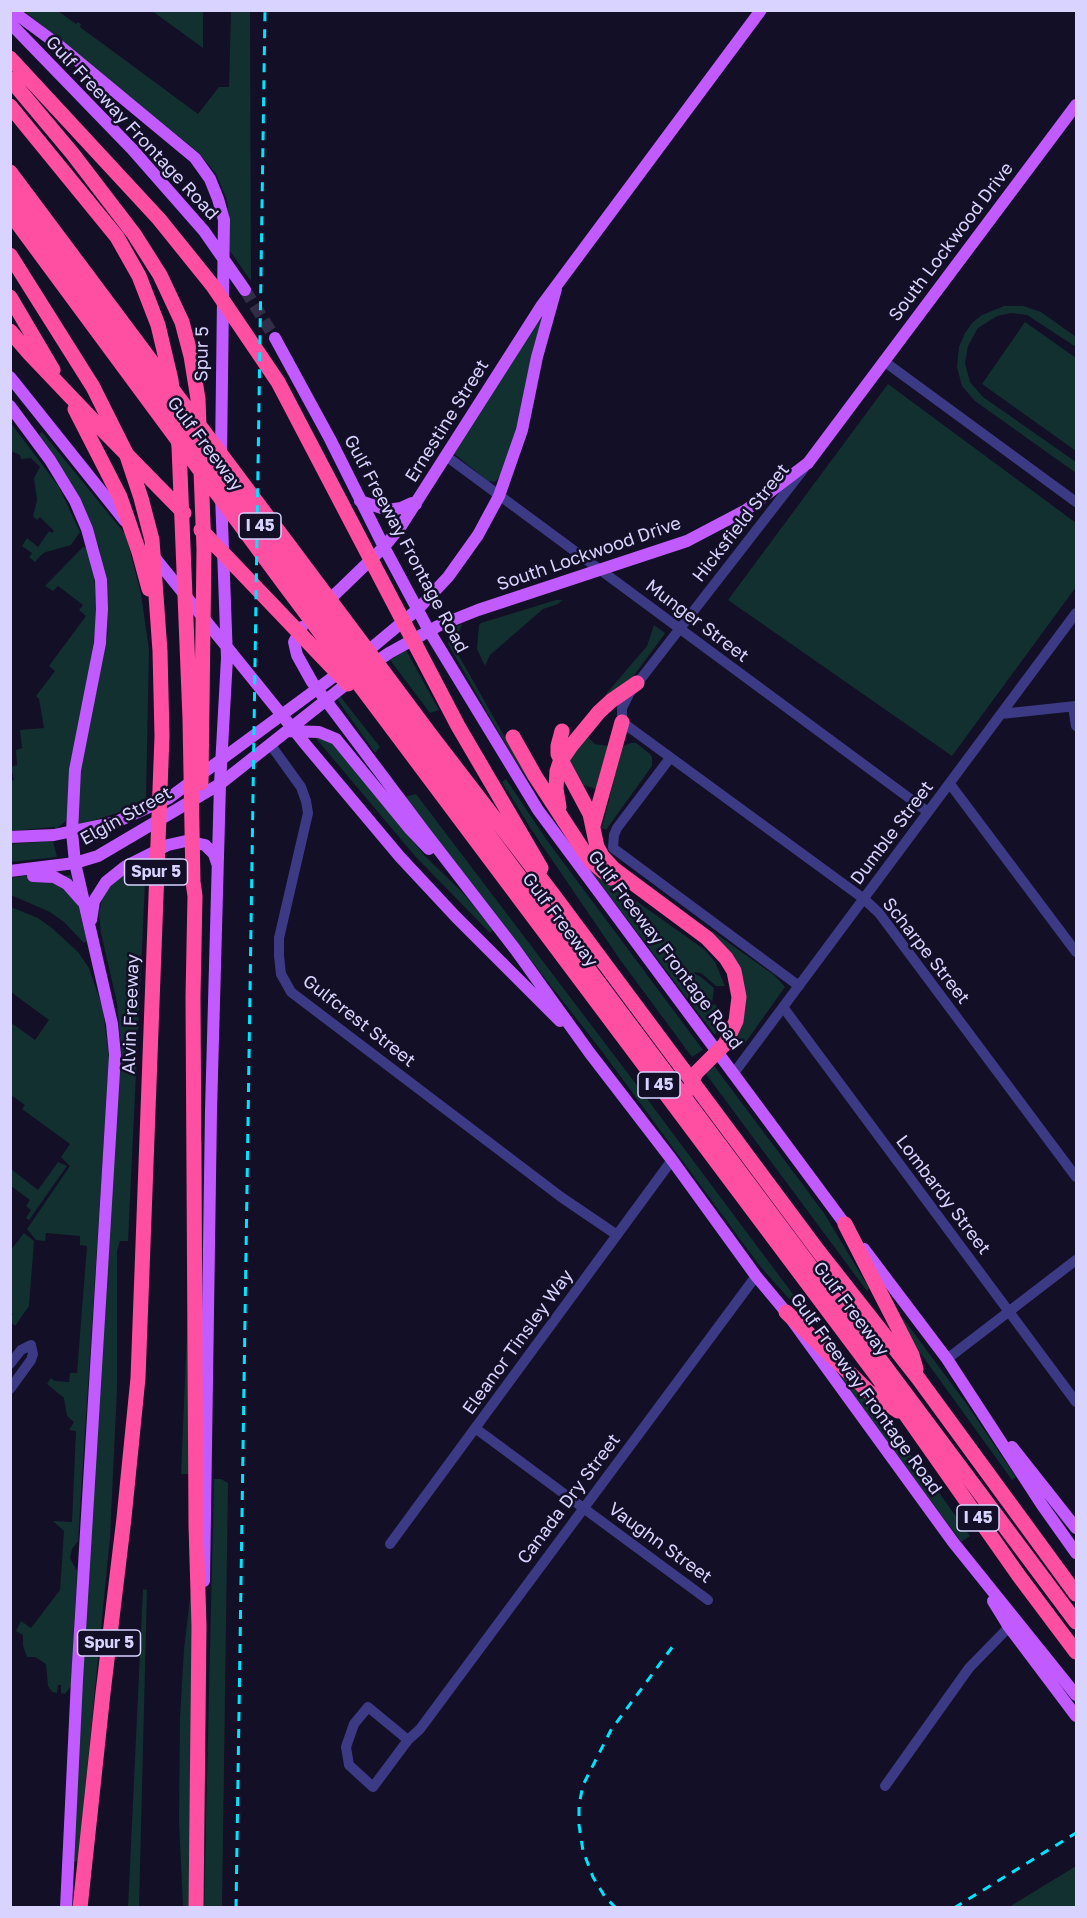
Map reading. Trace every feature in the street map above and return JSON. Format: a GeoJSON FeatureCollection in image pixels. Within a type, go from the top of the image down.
{"type":"FeatureCollection","features":[{"type":"Feature","properties":{"kind":"highway"},"geometry":{"type":"LineString","coordinates":[[10,58],[159,219],[213,286],[278,382],[458,726],[537,857],[552,892]]}},
{"type":"Feature","properties":{"kind":"highway"},"geometry":{"type":"LineString","coordinates":[[10,80],[72,153],[134,234],[160,275],[182,322],[191,356],[198,399],[204,549],[196,716]]}},
{"type":"Feature","properties":{"kind":"highway"},"geometry":{"type":"LineString","coordinates":[[10,106],[117,237],[139,276],[158,325],[171,380],[179,447],[196,716]]}},
{"type":"Feature","properties":{"kind":"highway","name":"Gulf Freeway"},"geometry":{"type":"LineString","coordinates":[[10,172],[96,308],[399,738],[423,747],[552,892],[819,1252],[918,1378],[1077,1594]]}},
{"type":"Feature","properties":{"kind":"highway","name":"Gulf Freeway"},"geometry":{"type":"LineString","coordinates":[[10,194],[1077,1622]]}},
{"type":"Feature","properties":{"kind":"highway","name":"Gulf Freeway"},"geometry":{"type":"LineString","coordinates":[[10,213],[96,308]]}},
{"type":"Feature","properties":{"kind":"highway"},"geometry":{"type":"LineString","coordinates":[[10,255],[93,387],[126,453],[152,540],[160,651]]}},
{"type":"Feature","properties":{"kind":"highway"},"geometry":{"type":"LineString","coordinates":[[10,297],[94,444],[120,497],[139,552],[160,651]]}},
{"type":"Feature","properties":{"kind":"highway"},"geometry":{"type":"LineString","coordinates":[[10,330],[89,416],[275,606],[399,738]]}},
{"type":"Feature","properties":{"kind":"highway","name":"Alvin Freeway"},"geometry":{"type":"LineString","coordinates":[[80,1908],[138,1378],[162,736],[160,651]]}},
{"type":"Feature","properties":{"kind":"highway"},"geometry":{"type":"LineString","coordinates":[[561,816],[556,789],[560,762],[599,712],[637,683]]}},
{"type":"Feature","properties":{"kind":"highway","name":"Spur 5"},"geometry":{"type":"LineString","coordinates":[[196,716],[193,882],[195,896],[193,997],[196,1525],[199,1626],[196,1908]]}},
{"type":"Feature","properties":{"kind":"highway"},"geometry":{"type":"LineString","coordinates":[[593,826],[622,722]]}},
{"type":"Feature","properties":{"kind":"highway"},"geometry":{"type":"LineString","coordinates":[[562,731],[558,746],[560,762],[585,805],[593,826],[597,847],[607,864],[705,940],[726,958],[734,971],[739,1011],[736,1022],[725,1044],[692,1080],[691,1094],[748,1182]]}},
{"type":"Feature","properties":{"kind":"highway"},"geometry":{"type":"LineString","coordinates":[[513,737],[535,776],[592,862],[603,873],[705,940],[724,966],[729,980],[732,1003],[728,1022],[716,1042],[700,1058],[682,1066],[666,1062],[614,1001]]}},
{"type":"Feature","properties":{"kind":"highway","name":"Gulf Freeway"},"geometry":{"type":"LineString","coordinates":[[423,747],[906,1415],[1019,1576],[1077,1652]]}},
{"type":"Feature","properties":{"kind":"highway"},"geometry":{"type":"LineString","coordinates":[[535,776],[585,805]]}},
{"type":"Feature","properties":{"kind":"highway"},"geometry":{"type":"LineString","coordinates":[[844,1224],[912,1355],[918,1378]]}},
{"type":"Feature","properties":{"kind":"highway"},"geometry":{"type":"LineString","coordinates":[[786,1312],[868,1391],[906,1415]]}},
{"type":"Feature","properties":{"kind":"main road","name":"Spur 5"},"geometry":{"type":"LineString","coordinates":[[11,10],[61,47],[195,158],[210,179],[224,220],[220,403],[227,658],[220,784],[211,1111],[204,1614],[199,1626]]}},
{"type":"Feature","properties":{"kind":"main road","name":"Ernestine Street"},"geometry":{"type":"LineString","coordinates":[[312,682],[297,656],[294,642],[297,633],[384,547],[416,504],[542,305],[761,10]]}},
{"type":"Feature","properties":{"kind":"main road","name":"Gulf Freeway Frontage Road"},"geometry":{"type":"LineString","coordinates":[[10,23],[132,149],[204,231],[245,290]]}},
{"type":"Feature","properties":{"kind":"main road","name":"South Lockwood Drive"},"geometry":{"type":"LineString","coordinates":[[220,784],[389,653],[428,629],[478,610],[687,542],[746,510],[808,463],[1077,105]]}},
{"type":"Feature","properties":{"kind":"main road","name":"Ernestine Street"},"geometry":{"type":"LineString","coordinates":[[418,609],[448,577],[478,535],[499,496],[522,430],[537,357],[557,286]]}},
{"type":"Feature","properties":{"kind":"main road","name":"Gulf Freeway Frontage Road"},"geometry":{"type":"LineString","coordinates":[[275,338],[428,629],[538,810],[844,1224],[947,1359],[1042,1505],[1077,1553]]}},
{"type":"Feature","properties":{"kind":"main road","name":"Gulf Freeway Frontage Road"},"geometry":{"type":"LineString","coordinates":[[10,377],[306,745],[400,857],[590,1052]]}},
{"type":"Feature","properties":{"kind":"main road","name":"Spur 5"},"geometry":{"type":"LineString","coordinates":[[10,406],[50,460],[75,501],[87,529],[100,580],[100,642],[75,770],[72,831],[75,864],[112,1024],[115,1055],[77,1669],[66,1908]]}},
{"type":"Feature","properties":{"kind":"main road"},"geometry":{"type":"LineString","coordinates":[[360,501],[388,510],[412,503],[416,504]]}},
{"type":"Feature","properties":{"kind":"main road"},"geometry":{"type":"LineString","coordinates":[[221,761],[388,635],[418,609]]}},
{"type":"Feature","properties":{"kind":"main road","name":"Gulf Freeway Frontage Road"},"geometry":{"type":"LineString","coordinates":[[312,682],[515,949],[756,1276],[786,1312],[974,1569],[1077,1695]]}},
{"type":"Feature","properties":{"kind":"main road"},"geometry":{"type":"LineString","coordinates":[[288,730],[319,732],[336,739],[409,828],[472,894]]}},
{"type":"Feature","properties":{"kind":"main road","name":"Elgin Street"},"geometry":{"type":"LineString","coordinates":[[10,840],[116,822],[160,802],[221,761]]}},
{"type":"Feature","properties":{"kind":"main road","name":"Elgin Street"},"geometry":{"type":"LineString","coordinates":[[10,871],[75,864],[98,856],[220,784]]}},
{"type":"Feature","properties":{"kind":"main road"},"geometry":{"type":"LineString","coordinates":[[90,928],[92,908],[100,890],[126,866],[168,845],[186,841],[205,845],[214,854],[218,865]]}},
{"type":"Feature","properties":{"kind":"main road"},"geometry":{"type":"LineString","coordinates":[[10,878],[54,877],[67,884],[84,904]]}},
{"type":"Feature","properties":{"kind":"main road"},"geometry":{"type":"LineString","coordinates":[[981,1409],[1077,1528]]}},
{"type":"Feature","properties":{"kind":"main road"},"geometry":{"type":"LineString","coordinates":[[974,1569],[1008,1627],[1077,1716]]}},
{"type":"Feature","properties":{"kind":"street"},"geometry":{"type":"LineString","coordinates":[[885,362],[1077,502]]}},
{"type":"Feature","properties":{"kind":"street","name":"Munger Street"},"geometry":{"type":"LineString","coordinates":[[446,456],[928,812]]}},
{"type":"Feature","properties":{"kind":"street","name":"Hicksfield Street"},"geometry":{"type":"LineString","coordinates":[[622,722],[621,713],[624,701],[808,463]]}},
{"type":"Feature","properties":{"kind":"street","name":"Dumble Street"},"geometry":{"type":"LineString","coordinates":[[734,1073],[1077,613]]}},
{"type":"Feature","properties":{"kind":"street"},"geometry":{"type":"LineString","coordinates":[[1001,714],[1075,706],[1077,726]]}},
{"type":"Feature","properties":{"kind":"street","name":"Scharpe Street"},"geometry":{"type":"LineString","coordinates":[[622,722],[864,899],[879,913],[1077,1177]]}},
{"type":"Feature","properties":{"kind":"street","name":"Gulfcrest Street"},"geometry":{"type":"LineString","coordinates":[[270,744],[301,787],[308,813],[279,938],[281,974],[291,992],[561,1197],[617,1235]]}},
{"type":"Feature","properties":{"kind":"street"},"geometry":{"type":"LineString","coordinates":[[670,758],[617,828],[613,848],[799,986]]}},
{"type":"Feature","properties":{"kind":"street"},"geometry":{"type":"LineString","coordinates":[[950,784],[1077,952]]}},
{"type":"Feature","properties":{"kind":"street","name":"Lombardy Street"},"geometry":{"type":"LineString","coordinates":[[783,1007],[1077,1402]]}},
{"type":"Feature","properties":{"kind":"street","name":"Eleanor Tinsley Way"},"geometry":{"type":"LineString","coordinates":[[390,1544],[672,1160]]}},
{"type":"Feature","properties":{"kind":"street"},"geometry":{"type":"LineString","coordinates":[[947,1359],[1077,1260]]}},
{"type":"Feature","properties":{"kind":"street","name":"Canada Dry Street"},"geometry":{"type":"LineString","coordinates":[[408,1740],[368,1707],[354,1724],[346,1747],[349,1765],[373,1787],[408,1740],[420,1729],[756,1276]]}},
{"type":"Feature","properties":{"kind":"street"},"geometry":{"type":"LineString","coordinates":[[10,1364],[21,1350],[31,1346],[33,1354],[31,1360],[11,1386]]}},
{"type":"Feature","properties":{"kind":"street","name":"Vaughn Street"},"geometry":{"type":"LineString","coordinates":[[475,1428],[708,1600]]}},
{"type":"Feature","properties":{"kind":"street"},"geometry":{"type":"LineString","coordinates":[[885,1786],[969,1668],[1008,1627]]}},
{"type":"Feature","properties":{"kind":"green space"},"geometry":{"type":"Polygon","coordinates":[[[24,11],[58,11],[76,24],[78,22],[81,24],[80,27],[198,114],[219,87],[229,87],[231,11],[250,11],[251,281],[230,251],[227,200],[216,174],[199,153],[24,11]]]}},
{"type":"Feature","properties":{"kind":"green space"},"geometry":{"type":"Polygon","coordinates":[[[152,11],[203,11],[203,48],[152,11]]]}},
{"type":"Feature","properties":{"kind":"green space"},"geometry":{"type":"Polygon","coordinates":[[[1004,306],[1023,306],[1041,312],[1076,337],[1076,347],[1027,315],[1012,313],[997,316],[978,328],[968,346],[965,363],[970,382],[983,397],[1076,462],[1076,473],[975,401],[962,386],[957,367],[959,347],[965,333],[982,315],[1004,306]]]}},
{"type":"Feature","properties":{"kind":"green space"},"geometry":{"type":"Polygon","coordinates":[[[546,309],[534,345],[511,445],[500,476],[495,482],[488,481],[452,452],[546,309]]]}},
{"type":"Feature","properties":{"kind":"green space"},"geometry":{"type":"Polygon","coordinates":[[[1025,322],[1076,358],[1076,451],[982,384],[1025,322]]]}},
{"type":"Feature","properties":{"kind":"green space"},"geometry":{"type":"Polygon","coordinates":[[[888,384],[1076,523],[1076,587],[952,756],[728,600],[888,384]]]}},
{"type":"Feature","properties":{"kind":"green space"},"geometry":{"type":"Polygon","coordinates":[[[10,422],[59,487],[80,532],[71,545],[46,552],[35,562],[29,557],[32,553],[22,546],[27,538],[38,547],[49,531],[52,533],[54,531],[40,517],[37,520],[33,516],[37,500],[34,478],[40,467],[31,458],[21,459],[20,455],[11,451],[10,422]]]}},
{"type":"Feature","properties":{"kind":"green space"},"geometry":{"type":"Polygon","coordinates":[[[42,432],[126,535],[141,594],[149,650],[146,800],[117,813],[79,825],[77,821],[81,767],[108,632],[106,587],[99,547],[84,507],[68,478],[38,435],[42,432]]]}},
{"type":"Feature","properties":{"kind":"green space"},"geometry":{"type":"Polygon","coordinates":[[[83,547],[88,548],[94,576],[97,618],[68,814],[66,821],[56,829],[54,827],[11,831],[10,781],[14,780],[11,767],[17,765],[16,750],[22,748],[20,730],[44,728],[39,699],[36,696],[55,671],[49,666],[86,616],[79,610],[83,605],[58,586],[53,591],[45,586],[83,547]]]}},
{"type":"Feature","properties":{"kind":"green space"},"geometry":{"type":"Polygon","coordinates":[[[556,600],[563,600],[543,609],[490,655],[485,666],[477,649],[481,623],[556,600]]]}},
{"type":"Feature","properties":{"kind":"green space"},"geometry":{"type":"Polygon","coordinates":[[[462,624],[455,644],[459,656],[520,764],[611,883],[705,950],[715,962],[725,986],[716,986],[701,973],[694,972],[714,988],[712,1004],[716,1005],[721,1023],[715,1035],[580,857],[514,759],[448,644],[451,631],[462,624]]]}},
{"type":"Feature","properties":{"kind":"green space"},"geometry":{"type":"Polygon","coordinates":[[[654,625],[665,633],[664,635],[635,674],[609,697],[606,694],[647,646],[654,625]]]}},
{"type":"Feature","properties":{"kind":"green space"},"geometry":{"type":"Polygon","coordinates":[[[406,650],[439,710],[430,713],[390,660],[406,650]]]}},
{"type":"Feature","properties":{"kind":"green space"},"geometry":{"type":"Polygon","coordinates":[[[340,696],[380,747],[375,753],[337,699],[340,696]]]}},
{"type":"Feature","properties":{"kind":"green space"},"geometry":{"type":"Polygon","coordinates":[[[586,735],[595,744],[608,746],[596,789],[580,784],[569,764],[570,756],[586,735]]]}},
{"type":"Feature","properties":{"kind":"green space"},"geometry":{"type":"Polygon","coordinates":[[[314,736],[332,742],[425,856],[462,892],[493,930],[490,933],[415,856],[314,736]]]}},
{"type":"Feature","properties":{"kind":"green space"},"geometry":{"type":"Polygon","coordinates":[[[636,743],[650,754],[652,766],[606,830],[602,828],[621,751],[624,746],[636,743]]]}},
{"type":"Feature","properties":{"kind":"green space"},"geometry":{"type":"Polygon","coordinates":[[[506,779],[546,839],[703,1050],[692,1057],[621,961],[531,829],[502,782],[506,779]]]}},
{"type":"Feature","properties":{"kind":"green space"},"geometry":{"type":"Polygon","coordinates":[[[416,794],[810,1317],[807,1319],[759,1265],[604,1054],[404,797],[416,794]]]}},
{"type":"Feature","properties":{"kind":"green space"},"geometry":{"type":"Polygon","coordinates":[[[53,841],[57,857],[11,862],[10,844],[53,841]]]}},
{"type":"Feature","properties":{"kind":"green space"},"geometry":{"type":"Polygon","coordinates":[[[146,862],[128,1241],[120,1241],[117,1251],[117,1389],[110,1538],[78,1861],[73,1862],[86,1586],[121,1048],[117,1003],[101,933],[99,914],[102,899],[110,886],[122,874],[146,862]]]}},
{"type":"Feature","properties":{"kind":"green space"},"geometry":{"type":"Polygon","coordinates":[[[59,871],[61,876],[71,875],[87,941],[84,943],[64,922],[50,912],[11,895],[10,878],[59,871]]]}},
{"type":"Feature","properties":{"kind":"green space"},"geometry":{"type":"Polygon","coordinates":[[[11,907],[38,918],[52,928],[78,952],[89,968],[103,1009],[109,1059],[78,1541],[72,1549],[70,1558],[77,1571],[71,1686],[65,1694],[61,1693],[61,1685],[58,1685],[57,1693],[52,1692],[48,1686],[46,1664],[35,1657],[27,1657],[23,1646],[23,1635],[16,1631],[21,1621],[31,1628],[60,1590],[64,1531],[53,1521],[72,1522],[76,1431],[69,1430],[74,1422],[67,1416],[64,1398],[47,1384],[51,1378],[55,1381],[69,1382],[70,1373],[77,1373],[87,1246],[80,1245],[80,1236],[46,1233],[45,1241],[36,1240],[27,1229],[70,1166],[61,1157],[70,1144],[22,1109],[25,1105],[11,1095],[10,1022],[35,1040],[49,1020],[11,992],[11,907]]]}},
{"type":"Feature","properties":{"kind":"green space"},"geometry":{"type":"Polygon","coordinates":[[[712,931],[774,975],[785,987],[743,1046],[740,1043],[730,1043],[742,1006],[710,933],[712,931]]]}},
{"type":"Feature","properties":{"kind":"green space"},"geometry":{"type":"Polygon","coordinates":[[[712,1063],[824,1213],[869,1288],[867,1291],[703,1070],[712,1063]]]}},
{"type":"Feature","properties":{"kind":"green space"},"geometry":{"type":"Polygon","coordinates":[[[195,1142],[202,1142],[202,1276],[193,1908],[183,1907],[179,1820],[180,1718],[184,1649],[192,1581],[196,1474],[181,1474],[195,1142]]]}},
{"type":"Feature","properties":{"kind":"green space"},"geometry":{"type":"Polygon","coordinates":[[[58,1162],[67,1166],[29,1220],[26,1218],[31,1210],[26,1206],[30,1200],[11,1186],[11,1169],[38,1190],[58,1162]]]}},
{"type":"Feature","properties":{"kind":"green space"},"geometry":{"type":"Polygon","coordinates":[[[24,1233],[34,1241],[29,1306],[15,1326],[11,1322],[13,1314],[10,1312],[11,1250],[24,1233]]]}},
{"type":"Feature","properties":{"kind":"green space"},"geometry":{"type":"Polygon","coordinates":[[[902,1317],[968,1406],[1016,1477],[1012,1480],[921,1354],[899,1319],[902,1317]]]}},
{"type":"Feature","properties":{"kind":"green space"},"geometry":{"type":"Polygon","coordinates":[[[825,1357],[856,1386],[925,1473],[970,1536],[961,1542],[825,1357]]]}},
{"type":"Feature","properties":{"kind":"green space"},"geometry":{"type":"Polygon","coordinates":[[[214,1479],[221,1479],[228,1483],[222,1907],[204,1908],[214,1479]]]}},
{"type":"Feature","properties":{"kind":"green space"},"geometry":{"type":"Polygon","coordinates":[[[143,1589],[147,1590],[139,1907],[128,1908],[143,1589]]]}},
{"type":"Feature","properties":{"kind":"green space"},"geometry":{"type":"Polygon","coordinates":[[[1076,1866],[1076,1907],[1009,1907],[1076,1866]]]}},
{"type":"Feature","properties":{"kind":"tunnel"},"geometry":{"type":"LineString","coordinates":[[245,290],[275,338]]}},
{"type":"Feature","properties":{"kind":"railway"},"geometry":{"type":"LineString","coordinates":[[236,1908],[265,10]]}},
{"type":"Feature","properties":{"kind":"railway"},"geometry":{"type":"LineString","coordinates":[[616,1908],[605,1897],[593,1877],[583,1851],[579,1825],[579,1805],[583,1785],[611,1730],[673,1646]]}},
{"type":"Feature","properties":{"kind":"railway"},"geometry":{"type":"LineString","coordinates":[[954,1908],[1076,1833]]}}]}
